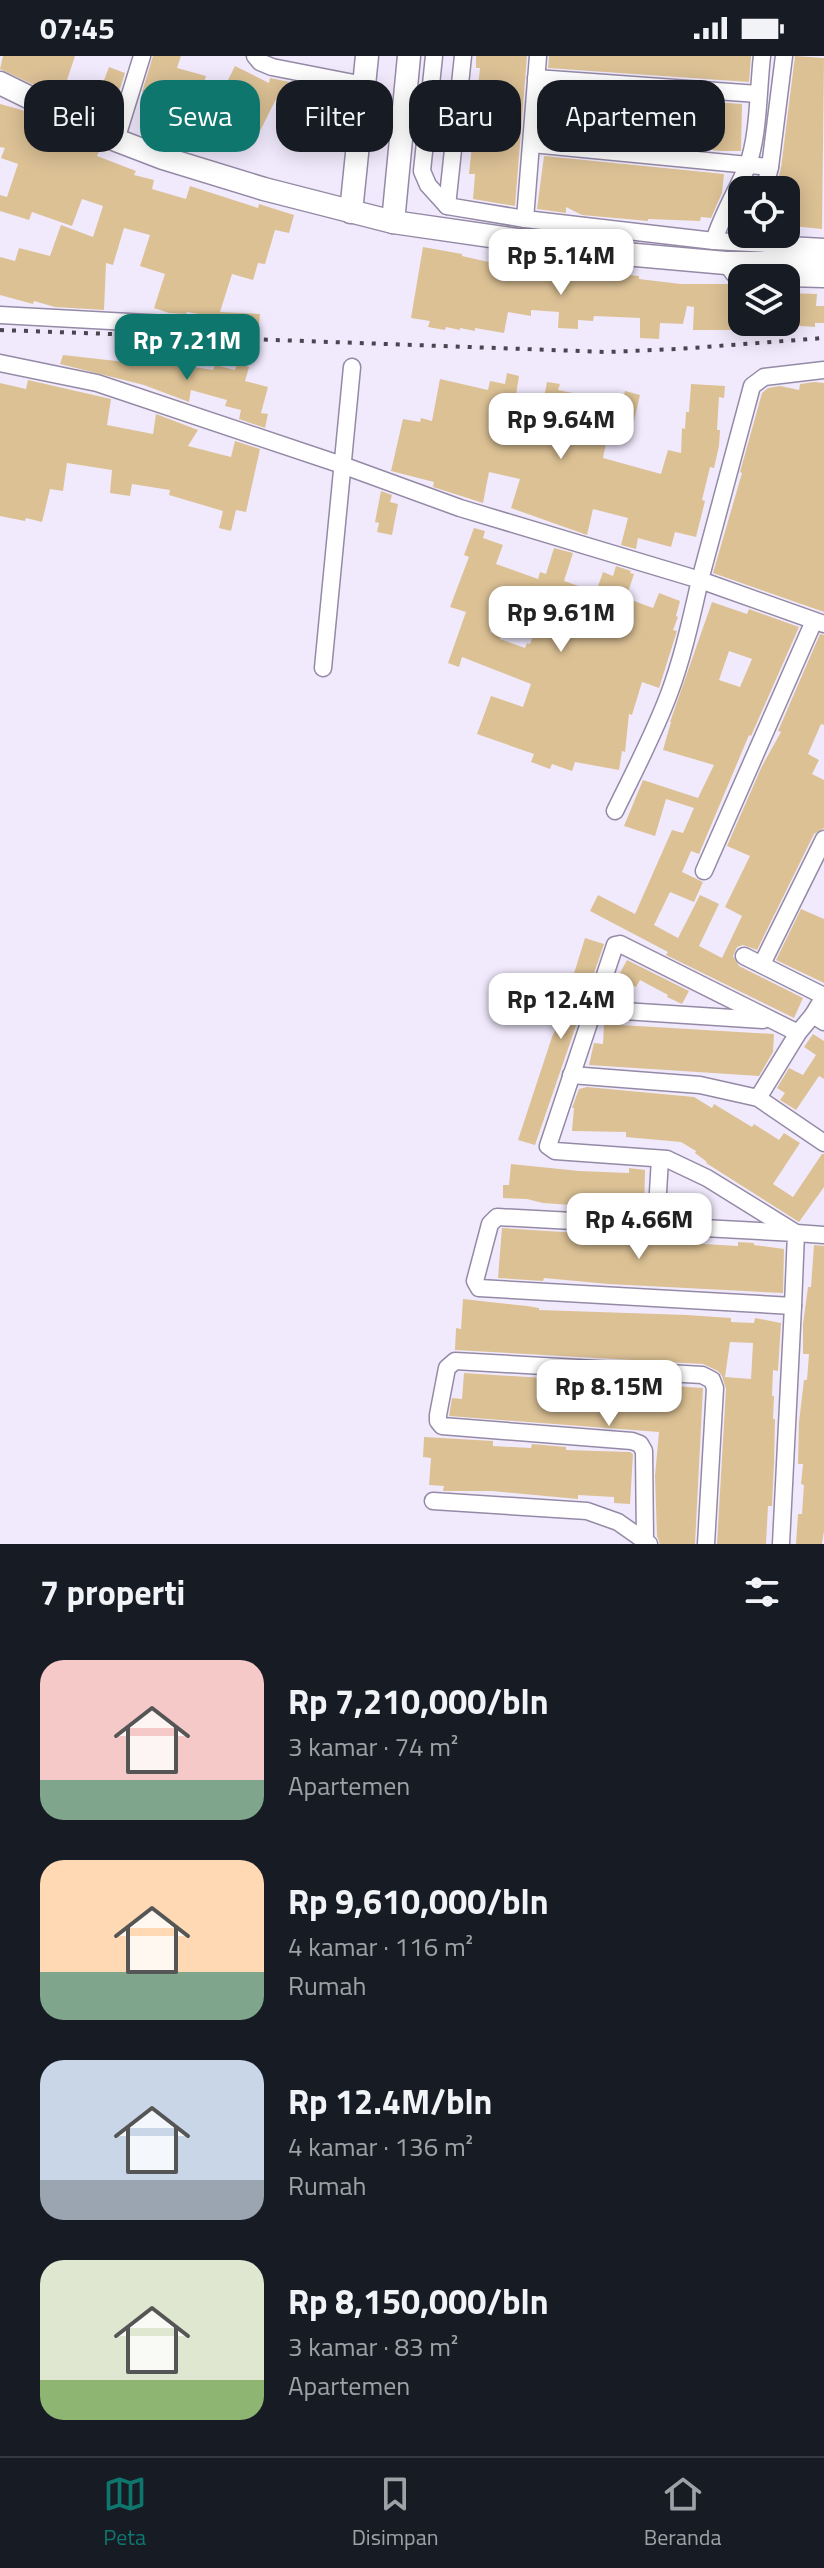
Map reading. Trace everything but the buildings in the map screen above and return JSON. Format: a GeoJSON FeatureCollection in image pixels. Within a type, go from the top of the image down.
{"type":"FeatureCollection","features":[{"type":"Feature","properties":{"kind":"main road"},"geometry":{"type":"LineString","coordinates":[[365,80],[367,56]]}},
{"type":"Feature","properties":{"kind":"main road"},"geometry":{"type":"LineString","coordinates":[[393,222],[409,56]]}},
{"type":"Feature","properties":{"kind":"main road"},"geometry":{"type":"LineString","coordinates":[[0,83],[24,95]]}},
{"type":"Feature","properties":{"kind":"main road"},"geometry":{"type":"LineString","coordinates":[[124,143],[205,171],[393,222],[463,220],[602,252],[824,263]]}},
{"type":"Feature","properties":{"kind":"main road"},"geometry":{"type":"LineString","coordinates":[[351,212],[357,152]]}},
{"type":"Feature","properties":{"kind":"street"},"geometry":{"type":"LineString","coordinates":[[124,114],[142,56]]}},
{"type":"Feature","properties":{"kind":"street"},"geometry":{"type":"LineString","coordinates":[[255,56],[272,67],[338,80]]}},
{"type":"Feature","properties":{"kind":"street"},"geometry":{"type":"LineString","coordinates":[[434,56],[422,171],[428,185],[463,220],[525,219],[714,241],[742,257],[824,247]]}},
{"type":"Feature","properties":{"kind":"street"},"geometry":{"type":"LineString","coordinates":[[447,206],[463,56]]}},
{"type":"Feature","properties":{"kind":"street"},"geometry":{"type":"LineString","coordinates":[[525,219],[538,56]]}},
{"type":"Feature","properties":{"kind":"street"},"geometry":{"type":"LineString","coordinates":[[714,241],[722,216],[748,165],[762,56]]}},
{"type":"Feature","properties":{"kind":"street"},"geometry":{"type":"LineString","coordinates":[[768,176],[784,56]]}},
{"type":"Feature","properties":{"kind":"street"},"geometry":{"type":"LineString","coordinates":[[536,78],[758,94]]}},
{"type":"Feature","properties":{"kind":"street"},"geometry":{"type":"LineString","coordinates":[[532,144],[770,167]]}},
{"type":"Feature","properties":{"kind":"street"},"geometry":{"type":"LineString","coordinates":[[800,278],[824,279]]}},
{"type":"Feature","properties":{"kind":"street"},"geometry":{"type":"LineString","coordinates":[[0,315],[203,326]]}},
{"type":"Feature","properties":{"kind":"street"},"geometry":{"type":"LineString","coordinates":[[0,363],[97,383],[460,508],[700,580],[819,623],[704,871]]}},
{"type":"Feature","properties":{"kind":"street"},"geometry":{"type":"LineString","coordinates":[[323,668],[352,367]]}},
{"type":"Feature","properties":{"kind":"street"},"geometry":{"type":"LineString","coordinates":[[615,811],[671,690],[752,386],[764,377],[824,370]]}},
{"type":"Feature","properties":{"kind":"street"},"geometry":{"type":"LineString","coordinates":[[762,964],[824,839]]}},
{"type":"Feature","properties":{"kind":"street"},"geometry":{"type":"LineString","coordinates":[[796,1233],[681,1163],[549,1149],[548,1143],[615,945],[620,944],[798,1033]]}},
{"type":"Feature","properties":{"kind":"street"},"geometry":{"type":"LineString","coordinates":[[744,956],[823,995],[819,1018],[798,1033],[758,1098]]}},
{"type":"Feature","properties":{"kind":"street"},"geometry":{"type":"LineString","coordinates":[[593,1009],[772,1021]]}},
{"type":"Feature","properties":{"kind":"street"},"geometry":{"type":"LineString","coordinates":[[571,1075],[700,1085],[758,1098],[824,1143]]}},
{"type":"Feature","properties":{"kind":"street"},"geometry":{"type":"LineString","coordinates":[[656,1225],[660,1159]]}},
{"type":"Feature","properties":{"kind":"street"},"geometry":{"type":"LineString","coordinates":[[793,1306],[483,1289],[475,1284],[490,1224],[497,1217],[824,1235]]}},
{"type":"Feature","properties":{"kind":"street"},"geometry":{"type":"LineString","coordinates":[[781,1544],[796,1233]]}},
{"type":"Feature","properties":{"kind":"street"},"geometry":{"type":"LineString","coordinates":[[647,1542],[644,1451],[640,1444],[442,1426],[438,1415],[450,1363],[702,1375],[712,1380],[715,1388],[706,1544]]}},
{"type":"Feature","properties":{"kind":"street"},"geometry":{"type":"LineString","coordinates":[[433,1501],[587,1511],[618,1522],[647,1542]]}},
{"type":"Feature","properties":{"kind":"railway"},"geometry":{"type":"LineString","coordinates":[[0,330],[607,352],[824,338]]}}]}
